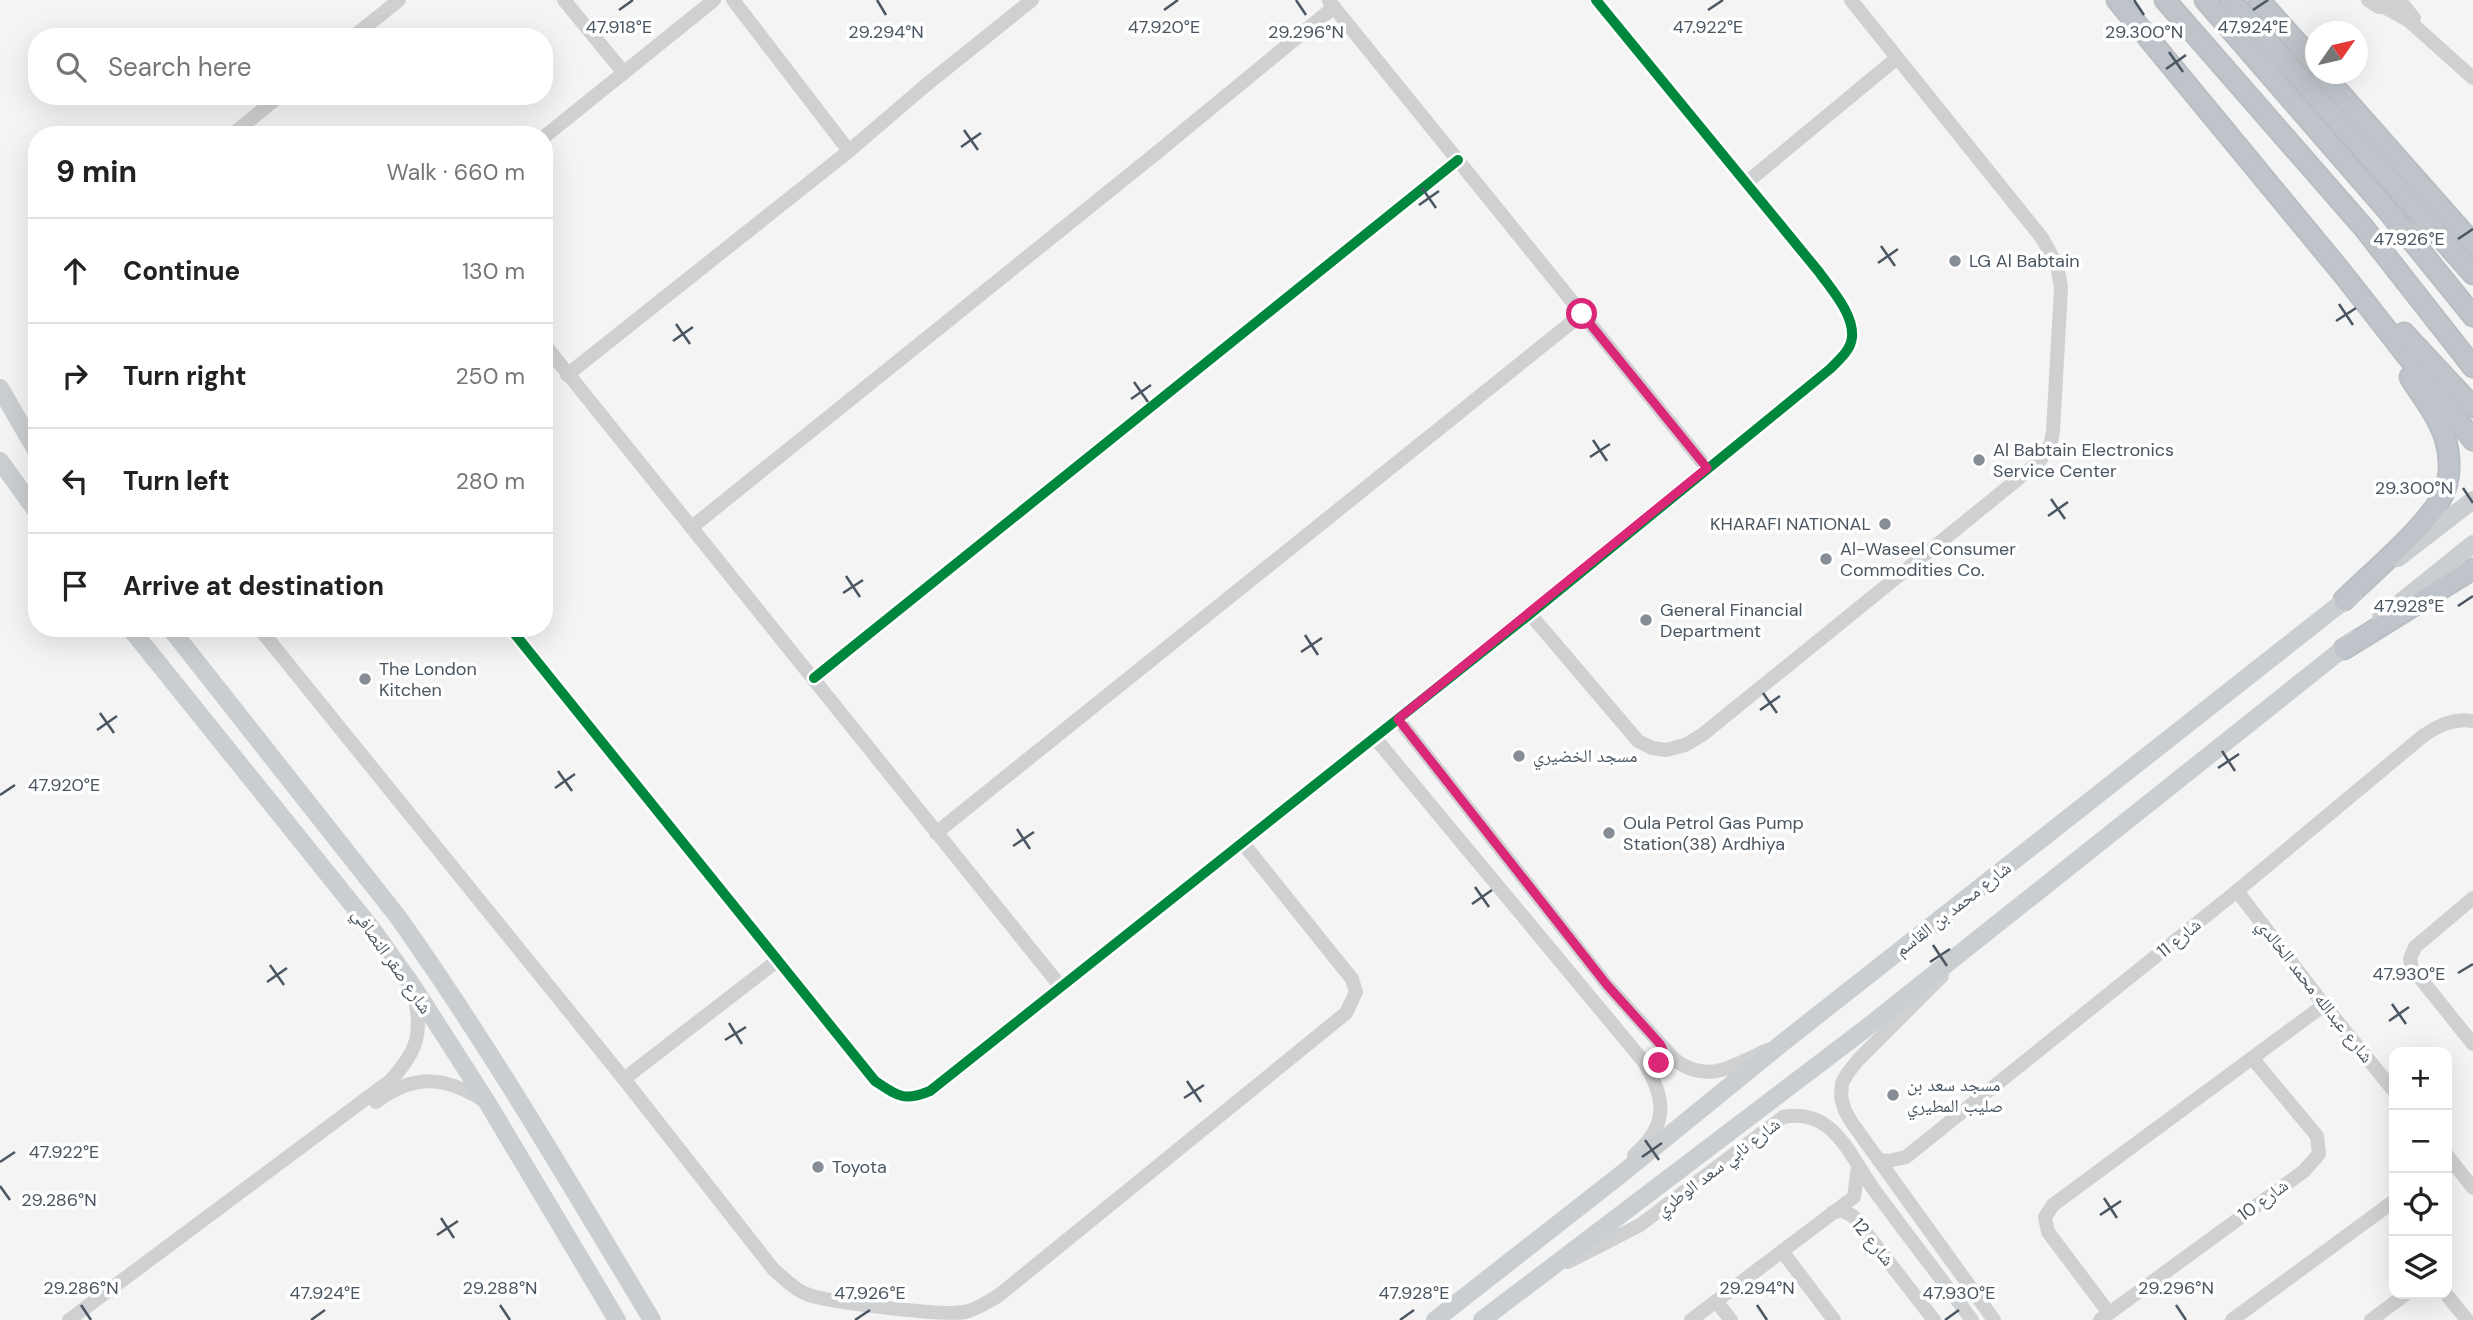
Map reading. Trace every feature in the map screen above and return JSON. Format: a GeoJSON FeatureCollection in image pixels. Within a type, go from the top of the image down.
{"type":"FeatureCollection","features":[{"type":"Feature","properties":{"kind":"highway"},"geometry":{"type":"LineString","coordinates":[[2117,0],[2343,274],[2473,440]]}},
{"type":"Feature","properties":{"kind":"highway"},"geometry":{"type":"LineString","coordinates":[[2165,0],[2364,228],[2473,367]]}},
{"type":"Feature","properties":{"kind":"highway"},"geometry":{"type":"LineString","coordinates":[[2204,0],[2334,148],[2473,316]]}},
{"type":"Feature","properties":{"kind":"highway"},"geometry":{"type":"LineString","coordinates":[[2231,0],[2473,274]]}},
{"type":"Feature","properties":{"kind":"highway"},"geometry":{"type":"LineString","coordinates":[[2259,0],[2305,53]]}},
{"type":"Feature","properties":{"kind":"highway"},"geometry":{"type":"LineString","coordinates":[[2332,84],[2473,244]]}},
{"type":"Feature","properties":{"kind":"highway"},"geometry":{"type":"LineString","coordinates":[[2343,274],[2398,326],[2473,407]]}},
{"type":"Feature","properties":{"kind":"highway"},"geometry":{"type":"LineString","coordinates":[[2343,274],[2439,423],[2449,466],[2445,491],[2431,514],[2344,600]]}},
{"type":"Feature","properties":{"kind":"highway"},"geometry":{"type":"LineString","coordinates":[[2344,649],[2473,569]]}},
{"type":"Feature","properties":{"kind":"main road"},"geometry":{"type":"LineString","coordinates":[[0,388],[28,436]]}},
{"type":"Feature","properties":{"kind":"main road"},"geometry":{"type":"LineString","coordinates":[[0,461],[28,500]]}},
{"type":"Feature","properties":{"kind":"main road","name":"شارع محمد بن القاسم"},"geometry":{"type":"LineString","coordinates":[[1435,1320],[2473,500]]}},
{"type":"Feature","properties":{"kind":"main road"},"geometry":{"type":"LineString","coordinates":[[1482,1320],[1854,1037],[2473,544]]}},
{"type":"Feature","properties":{"kind":"main road","name":"شارع صقر النصافي"},"geometry":{"type":"LineString","coordinates":[[137,637],[372,929],[412,985],[617,1320]]}},
{"type":"Feature","properties":{"kind":"main road","name":"شارع صقر النصافي"},"geometry":{"type":"LineString","coordinates":[[177,637],[398,917],[431,964],[515,1093],[652,1320]]}},
{"type":"Feature","properties":{"kind":"street"},"geometry":{"type":"LineString","coordinates":[[364,28],[398,0]]}},
{"type":"Feature","properties":{"kind":"street"},"geometry":{"type":"LineString","coordinates":[[564,0],[624,73]]}},
{"type":"Feature","properties":{"kind":"street"},"geometry":{"type":"LineString","coordinates":[[553,130],[714,0]]}},
{"type":"Feature","properties":{"kind":"street"},"geometry":{"type":"LineString","coordinates":[[733,0],[849,151]]}},
{"type":"Feature","properties":{"kind":"street"},"geometry":{"type":"LineString","coordinates":[[567,375],[849,151],[1032,0]]}},
{"type":"Feature","properties":{"kind":"street"},"geometry":{"type":"LineString","coordinates":[[517,637],[875,1081],[897,1095],[913,1098],[930,1091],[1530,614],[1830,369],[1845,353],[1852,338],[1850,320],[1835,294],[1596,0]]}},
{"type":"Feature","properties":{"kind":"street"},"geometry":{"type":"LineString","coordinates":[[1530,614],[1638,741],[1652,748],[1666,750],[1685,745],[1744,702],[2039,462],[2046,452],[2053,431],[2060,300],[2060,277],[2053,256],[2042,238],[1851,0]]}},
{"type":"Feature","properties":{"kind":"street"},"geometry":{"type":"LineString","coordinates":[[2368,0],[2375,6],[2389,4],[2473,78]]}},
{"type":"Feature","properties":{"kind":"street"},"geometry":{"type":"LineString","coordinates":[[2399,0],[2413,17],[2473,70]]}},
{"type":"Feature","properties":{"kind":"street"},"geometry":{"type":"LineString","coordinates":[[692,527],[1090,207],[1331,4],[1707,468]]}},
{"type":"Feature","properties":{"kind":"street"},"geometry":{"type":"LineString","coordinates":[[1746,183],[1897,58]]}},
{"type":"Feature","properties":{"kind":"street"},"geometry":{"type":"LineString","coordinates":[[243,126],[268,105]]}},
{"type":"Feature","properties":{"kind":"street"},"geometry":{"type":"LineString","coordinates":[[814,678],[1458,160]]}},
{"type":"Feature","properties":{"kind":"street"},"geometry":{"type":"LineString","coordinates":[[936,833],[1582,314]]}},
{"type":"Feature","properties":{"kind":"street"},"geometry":{"type":"LineString","coordinates":[[553,356],[1061,987]]}},
{"type":"Feature","properties":{"kind":"street"},"geometry":{"type":"LineString","coordinates":[[267,637],[624,1079],[774,1270],[803,1293],[824,1299],[911,1310],[963,1312],[982,1306],[998,1296],[1346,1013],[1356,992],[1352,979],[1242,842]]}},
{"type":"Feature","properties":{"kind":"street"},"geometry":{"type":"LineString","coordinates":[[1398,719],[1607,985],[1660,1044],[1686,1068],[1707,1073],[1723,1071],[1781,1044]]}},
{"type":"Feature","properties":{"kind":"street","name":"شارع 11"},"geometry":{"type":"LineString","coordinates":[[1906,1157],[2237,891],[2423,736],[2452,720],[2473,721]]}},
{"type":"Feature","properties":{"kind":"street"},"geometry":{"type":"LineString","coordinates":[[1375,738],[1644,1062],[1655,1081],[1662,1105],[1656,1128],[1645,1145],[1435,1320]]}},
{"type":"Feature","properties":{"kind":"street","name":"شارع عبدالله محمد الخالدي"},"geometry":{"type":"LineString","coordinates":[[2237,891],[2389,1085]]}},
{"type":"Feature","properties":{"kind":"street"},"geometry":{"type":"LineString","coordinates":[[2473,898],[2415,947],[2410,959],[2412,968],[2473,1044]]}},
{"type":"Feature","properties":{"kind":"street"},"geometry":{"type":"LineString","coordinates":[[1973,943],[1847,1074],[1842,1083],[1841,1097],[1845,1111],[1868,1146],[1994,1320]]}},
{"type":"Feature","properties":{"kind":"street"},"geometry":{"type":"LineString","coordinates":[[624,1079],[778,960]]}},
{"type":"Feature","properties":{"kind":"street"},"geometry":{"type":"LineString","coordinates":[[69,1320],[391,1080],[408,1060],[420,1025],[412,985]]}},
{"type":"Feature","properties":{"kind":"street","name":"شارع 10"},"geometry":{"type":"LineString","coordinates":[[2253,1059],[2317,1136],[2319,1154],[2304,1171],[2104,1317],[2048,1232],[2045,1217],[2053,1205],[2324,1005]]}},
{"type":"Feature","properties":{"kind":"street"},"geometry":{"type":"LineString","coordinates":[[1644,1062],[1653,1066],[1659,1063],[1664,1050],[1660,1044]]}},
{"type":"Feature","properties":{"kind":"street"},"geometry":{"type":"LineString","coordinates":[[83,1320],[397,1089],[412,1082],[443,1082],[469,1091],[486,1102]]}},
{"type":"Feature","properties":{"kind":"street","name":"شارع نابي سعد الوطري"},"geometry":{"type":"LineString","coordinates":[[1545,1274],[1640,1225],[1783,1117],[1793,1115],[1815,1119],[1829,1127],[1972,1320]]}},
{"type":"Feature","properties":{"kind":"street"},"geometry":{"type":"LineString","coordinates":[[1854,1197],[1857,1147],[1868,1146]]}},
{"type":"Feature","properties":{"kind":"street"},"geometry":{"type":"LineString","coordinates":[[1879,1160],[1906,1157]]}},
{"type":"Feature","properties":{"kind":"street"},"geometry":{"type":"LineString","coordinates":[[1898,1187],[1901,1166],[1906,1157]]}},
{"type":"Feature","properties":{"kind":"street"},"geometry":{"type":"LineString","coordinates":[[2452,1163],[2473,1188]]}},
{"type":"Feature","properties":{"kind":"street"},"geometry":{"type":"LineString","coordinates":[[1854,1197],[1888,1209],[1903,1211],[1908,1201]]}},
{"type":"Feature","properties":{"kind":"street"},"geometry":{"type":"LineString","coordinates":[[1691,1320],[1854,1197]]}},
{"type":"Feature","properties":{"kind":"street"},"geometry":{"type":"LineString","coordinates":[[2232,1320],[2389,1205]]}},
{"type":"Feature","properties":{"kind":"street","name":"شارع 12"},"geometry":{"type":"LineString","coordinates":[[1832,1213],[1841,1210],[1853,1216],[1934,1320]]}},
{"type":"Feature","properties":{"kind":"street"},"geometry":{"type":"LineString","coordinates":[[1782,1251],[1833,1320]]}},
{"type":"Feature","properties":{"kind":"street"},"geometry":{"type":"LineString","coordinates":[[2371,1320],[2399,1299]]}},
{"type":"Feature","properties":{"kind":"street"},"geometry":{"type":"LineString","coordinates":[[2450,1299],[2468,1320]]}},
{"type":"Feature","properties":{"kind":"street"},"geometry":{"type":"LineString","coordinates":[[1716,1301],[1731,1320]]}},
{"type":"Feature","properties":{"kind":"cycle path"},"geometry":{"type":"LineString","coordinates":[[517,637],[875,1081],[901,1096],[930,1091],[1530,614],[1830,369],[1847,350],[1851,342],[1852,328],[1846,311],[1835,294],[1596,0]]}},
{"type":"Feature","properties":{"kind":"cycle path"},"geometry":{"type":"LineString","coordinates":[[814,678],[1458,160]]}},
{"type":"Feature","properties":{"kind":"place","name":"LG Al Babtain"},"geometry":{"type":"Point","coordinates":[1955,261]}},
{"type":"Feature","properties":{"kind":"place","name":"Al Babtain Electronics Service Center"},"geometry":{"type":"Point","coordinates":[1979,460]}},
{"type":"Feature","properties":{"kind":"place","name":"KHARAFI NATIONAL"},"geometry":{"type":"Point","coordinates":[1885,524]}},
{"type":"Feature","properties":{"kind":"place","name":"Al-Waseel Consumer Commodities Co."},"geometry":{"type":"Point","coordinates":[1826,559]}},
{"type":"Feature","properties":{"kind":"place","name":"General Financial Department"},"geometry":{"type":"Point","coordinates":[1646,620]}},
{"type":"Feature","properties":{"kind":"place","name":"The London Kitchen"},"geometry":{"type":"Point","coordinates":[365,679]}},
{"type":"Feature","properties":{"kind":"place","name":"مسجد الخضيري"},"geometry":{"type":"Point","coordinates":[1519,756]}},
{"type":"Feature","properties":{"kind":"place","name":"Oula Petrol Gas Pump Station(38) Ardhiya"},"geometry":{"type":"Point","coordinates":[1609,833]}},
{"type":"Feature","properties":{"kind":"place","name":"مسجد سعد بن صليب المطيري"},"geometry":{"type":"Point","coordinates":[1893,1095]}},
{"type":"Feature","properties":{"kind":"place","name":"Toyota"},"geometry":{"type":"Point","coordinates":[818,1167]}},
{"type":"Feature","properties":{"kind":"route"},"geometry":{"type":"LineString","coordinates":[[1582,314],[1707,468],[1398,719],[1607,985],[1660,1044],[1664,1050],[1659,1063]]}}]}
